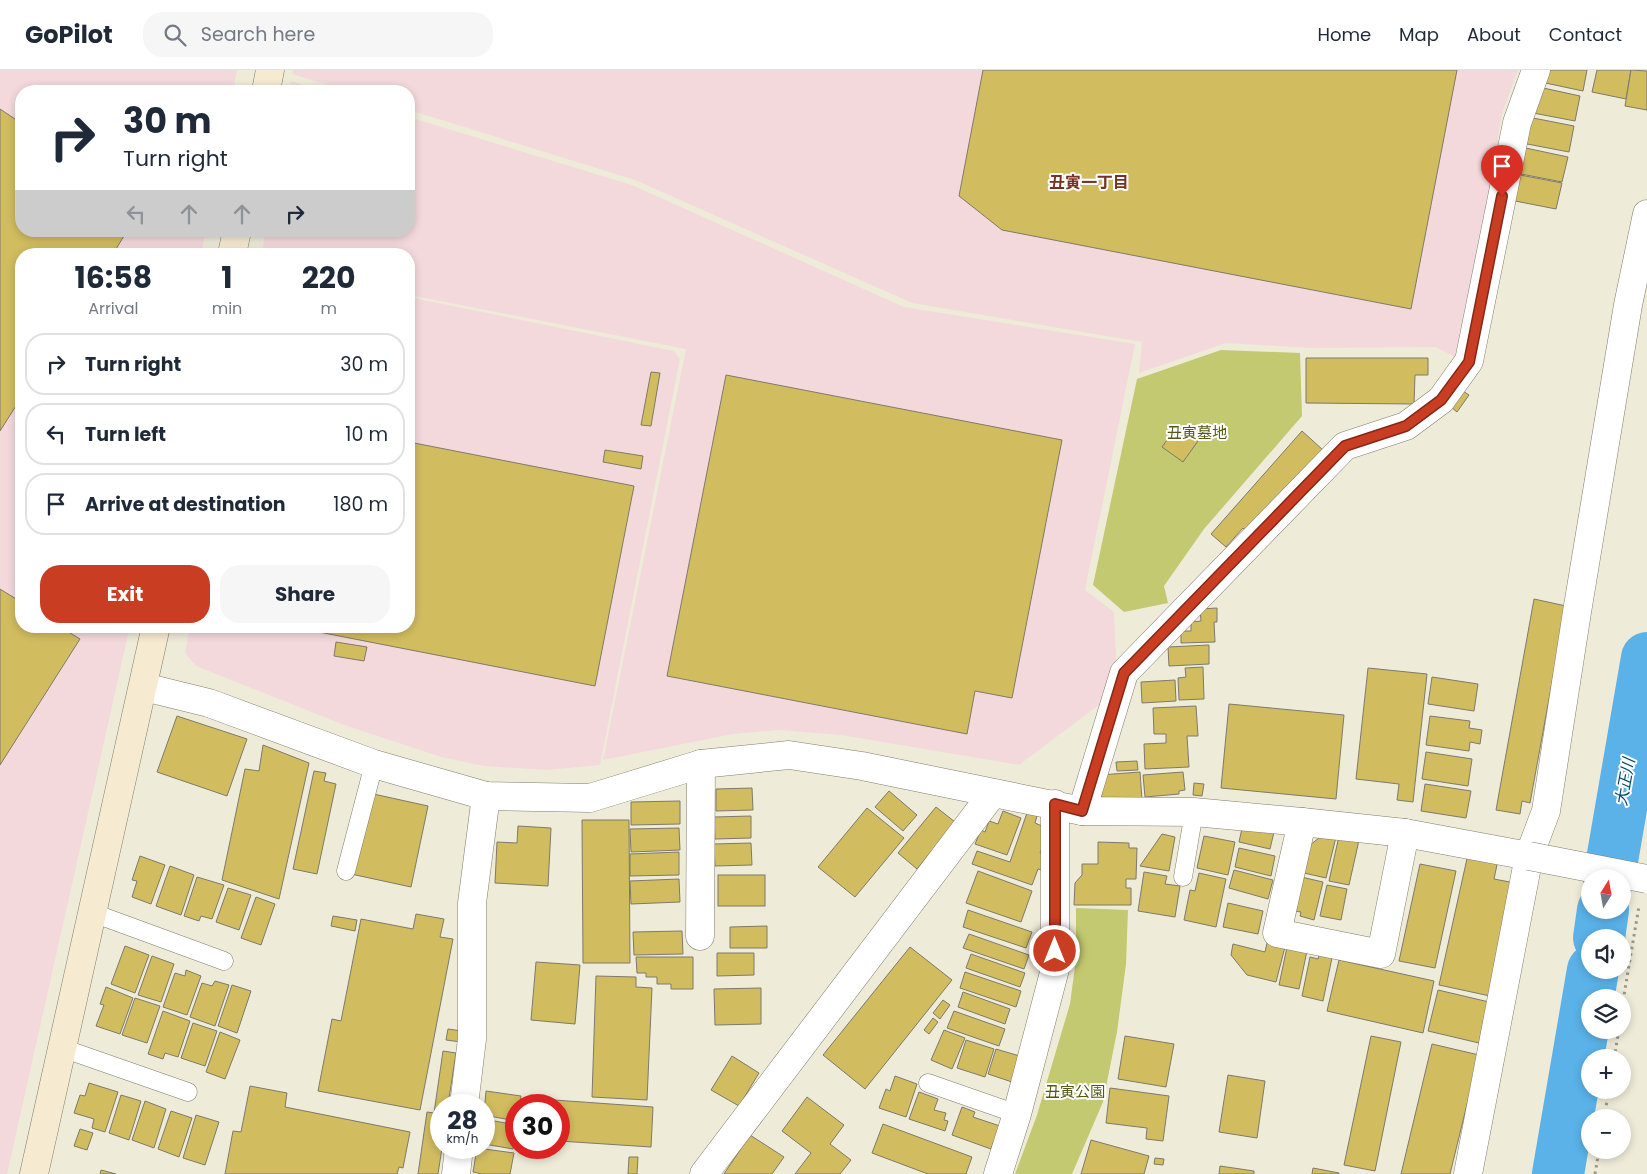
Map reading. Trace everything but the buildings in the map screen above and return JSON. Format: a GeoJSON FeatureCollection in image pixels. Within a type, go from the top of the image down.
{"type":"FeatureCollection","features":[{"type":"Feature","properties":{"kind":"street"},"geometry":{"type":"LineString","coordinates":[[267,85],[270,70]]}},
{"type":"Feature","properties":{"kind":"street"},"geometry":{"type":"LineString","coordinates":[[1082,811],[1124,673],[1345,446],[1406,426],[1441,400],[1469,362],[1517,123],[1536,70]]}},
{"type":"Feature","properties":{"kind":"street"},"geometry":{"type":"LineString","coordinates":[[1468,1174],[1529,856],[1546,811],[1576,612],[1638,306],[1647,214]]}},
{"type":"Feature","properties":{"kind":"street"},"geometry":{"type":"LineString","coordinates":[[34,1174],[155,633]]}},
{"type":"Feature","properties":{"kind":"street"},"geometry":{"type":"LineString","coordinates":[[144,686],[209,703],[374,764],[486,796],[590,798],[701,764],[789,755],[862,766],[1082,811],[1194,812],[1405,833],[1529,856],[1644,889]]}},
{"type":"Feature","properties":{"kind":"street"},"geometry":{"type":"LineString","coordinates":[[700,936],[701,764]]}},
{"type":"Feature","properties":{"kind":"street"},"geometry":{"type":"LineString","coordinates":[[704,1174],[993,794]]}},
{"type":"Feature","properties":{"kind":"street"},"geometry":{"type":"LineString","coordinates":[[465,1094],[472,1039],[472,903],[486,796]]}},
{"type":"Feature","properties":{"kind":"street"},"geometry":{"type":"LineString","coordinates":[[998,1174],[1017,1114],[1055,969],[1055,804]]}},
{"type":"Feature","properties":{"kind":"street"},"geometry":{"type":"LineString","coordinates":[[1302,822],[1277,933],[1382,954],[1405,833]]}},
{"type":"Feature","properties":{"kind":"street"},"geometry":{"type":"LineString","coordinates":[[456,1174],[458,1159]]}},
{"type":"Feature","properties":{"kind":"lane"},"geometry":{"type":"LineString","coordinates":[[346,871],[374,764]]}},
{"type":"Feature","properties":{"kind":"lane"},"geometry":{"type":"LineString","coordinates":[[1183,877],[1194,812]]}},
{"type":"Feature","properties":{"kind":"lane"},"geometry":{"type":"LineString","coordinates":[[93,913],[224,961]]}},
{"type":"Feature","properties":{"kind":"lane"},"geometry":{"type":"LineString","coordinates":[[62,1048],[188,1092]]}},
{"type":"Feature","properties":{"kind":"lane"},"geometry":{"type":"LineString","coordinates":[[928,1083],[1017,1114]]}},
{"type":"Feature","properties":{"kind":"path"},"geometry":{"type":"LineString","coordinates":[[1625,989],[1644,889]]}},
{"type":"Feature","properties":{"kind":"path"},"geometry":{"type":"LineString","coordinates":[[1595,1174],[1598,1159]]}},
{"type":"Feature","properties":{"kind":"shaded area"},"geometry":{"type":"Polygon","coordinates":[[[0,70],[237,70],[234,85],[15,85],[15,237],[205,237],[202,248],[15,248],[15,633],[128,633],[7,1174],[0,1174],[0,70]]]}},
{"type":"Feature","properties":{"kind":"shaded area"},"geometry":{"type":"Polygon","coordinates":[[[293,70],[1518,70],[1502,113],[1460,359],[1435,347],[1310,348],[1226,343],[1139,373],[1142,342],[912,303],[635,180],[415,112],[415,85],[328,85],[292,74],[293,70]]]}},
{"type":"Feature","properties":{"kind":"shaded area"},"geometry":{"type":"Polygon","coordinates":[[[291,81],[304,85],[290,85],[291,81]]]}},
{"type":"Feature","properties":{"kind":"shaded area"},"geometry":{"type":"Polygon","coordinates":[[[415,119],[632,185],[904,307],[1135,344],[1085,590],[1114,612],[1116,657],[1103,702],[1019,765],[841,735],[778,730],[733,734],[603,760],[686,349],[415,296],[415,248],[263,248],[264,237],[415,237],[415,119]]]}},
{"type":"Feature","properties":{"kind":"shaded area"},"geometry":{"type":"Polygon","coordinates":[[[415,298],[674,351],[680,359],[600,765],[547,770],[484,766],[441,757],[344,725],[196,666],[185,653],[189,633],[415,633],[415,298]]]}},
{"type":"Feature","properties":{"kind":"green space","name":"丑寅墓地"},"geometry":{"type":"Polygon","coordinates":[[[1221,350],[1300,353],[1302,416],[1204,529],[1164,586],[1168,603],[1124,612],[1093,585],[1137,379],[1221,350]]]}},
{"type":"Feature","properties":{"kind":"green space","name":"丑寅公園"},"geometry":{"type":"Polygon","coordinates":[[[1076,908],[1128,910],[1126,964],[1117,1032],[1103,1102],[1072,1174],[1015,1174],[1037,1115],[1070,1004],[1076,959],[1076,908]]]}},
{"type":"Feature","properties":{"kind":"waterway","name":"大正川"},"geometry":{"type":"LineString","coordinates":[[1611,869],[1647,658]]}},
{"type":"Feature","properties":{"kind":"waterway","name":"大正川"},"geometry":{"type":"LineString","coordinates":[[1600,929],[1602,919]]}},
{"type":"Feature","properties":{"kind":"waterway","name":"大正川"},"geometry":{"type":"LineString","coordinates":[[1558,1174],[1591,979]]}},
{"type":"Feature","properties":{"kind":"district","name":"丑寅一丁目"},"geometry":{"type":"Point","coordinates":[1089,182]}},
{"type":"Feature","properties":{"kind":"route"},"geometry":{"type":"LineString","coordinates":[[1055,951],[1055,804],[1082,811],[1124,673],[1345,446],[1406,426],[1441,400],[1469,362],[1502,196]]}}]}
